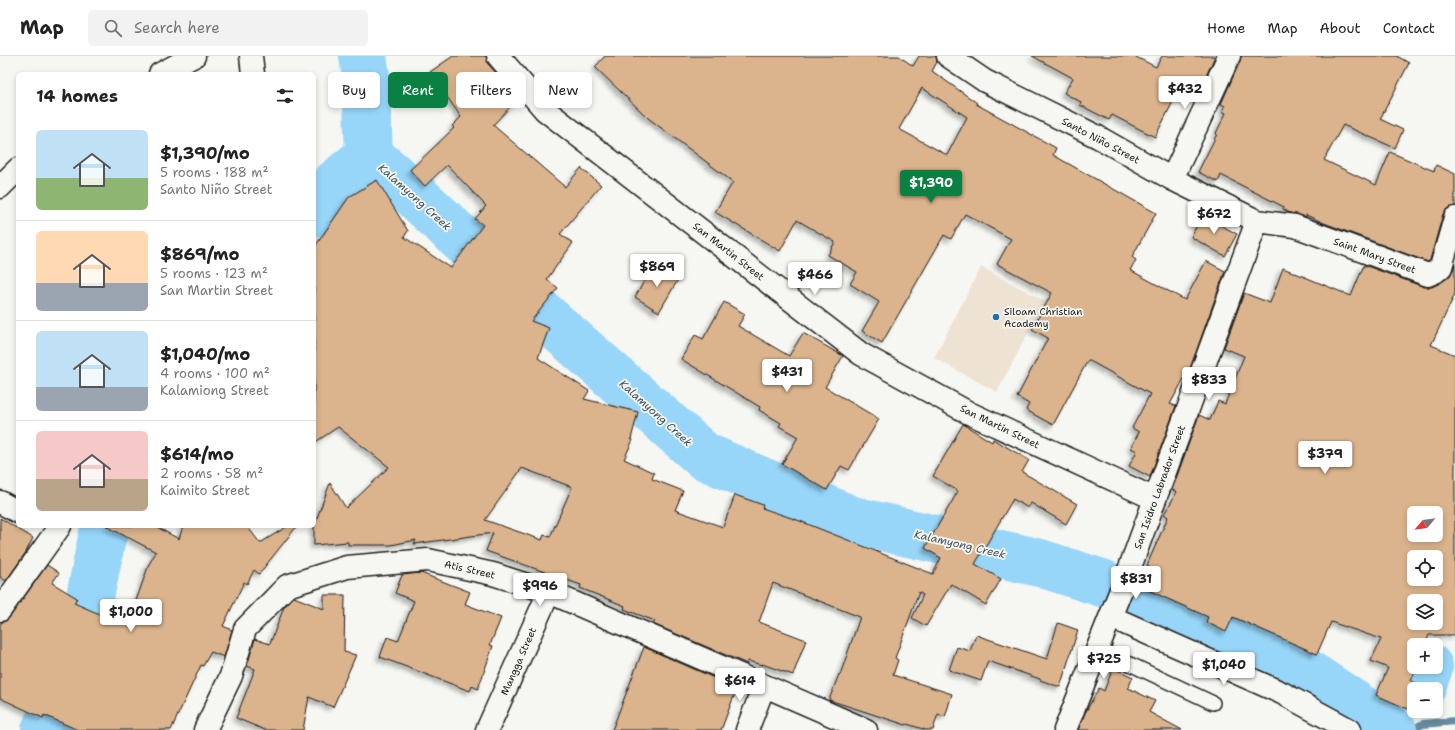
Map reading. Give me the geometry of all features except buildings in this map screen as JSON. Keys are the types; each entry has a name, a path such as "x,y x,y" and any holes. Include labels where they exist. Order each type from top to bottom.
{"street":[{"path":"164,72 194,56"},
{"path":"251,56 253,72"},
{"name":"San Martin Street","path":"498,56 545,110 861,354 969,413 1155,499"},
{"name":"Santo Niño Street","path":"948,56 985,81 1098,137 1172,179 1257,220"},
{"path":"1172,179 1229,56"},
{"path":"0,187 16,171"},
{"name":"Saint Mary Street","path":"1257,220 1295,226 1428,275 1441,267 1455,218"},
{"name":"San Isidro Labrador Street","path":"1065,730 1111,617 1257,220"},
{"path":"0,502 16,511"},
{"path":"0,610 52,528"},
{"name":"Atis Street","path":"205,730 231,676 245,629 287,586 347,567 428,560 493,574 549,592 866,730"},
{"name":"Mangga Street","path":"487,730 549,592"},
{"path":"1111,617 1282,693 1350,730"},
{"path":"747,730 764,686"}],"lane":[{"path":"1098,649 1213,703"}],"shaded area":[{"name":"Siloam Christian Academy","path":"981,267 1045,301 997,392 934,358"}],"waterway":[{"name":"Kalamyong Creek","path":"363,56 366,77 369,156 404,185 534,307 704,456 852,520 1040,563 1105,584"},
{"path":"316,210 336,183 369,156"},
{"path":"45,730 57,703 59,672 67,651 88,607 103,533 106,528"},
{"name":"Kalamyong Creek","path":"1144,600 1304,671 1393,730"},
{"path":"1424,682 1426,674"},
{"path":"1411,730 1423,724 1455,721"}],"place":[{"name":"Siloam Christian Academy","path":"996,317"}]}
